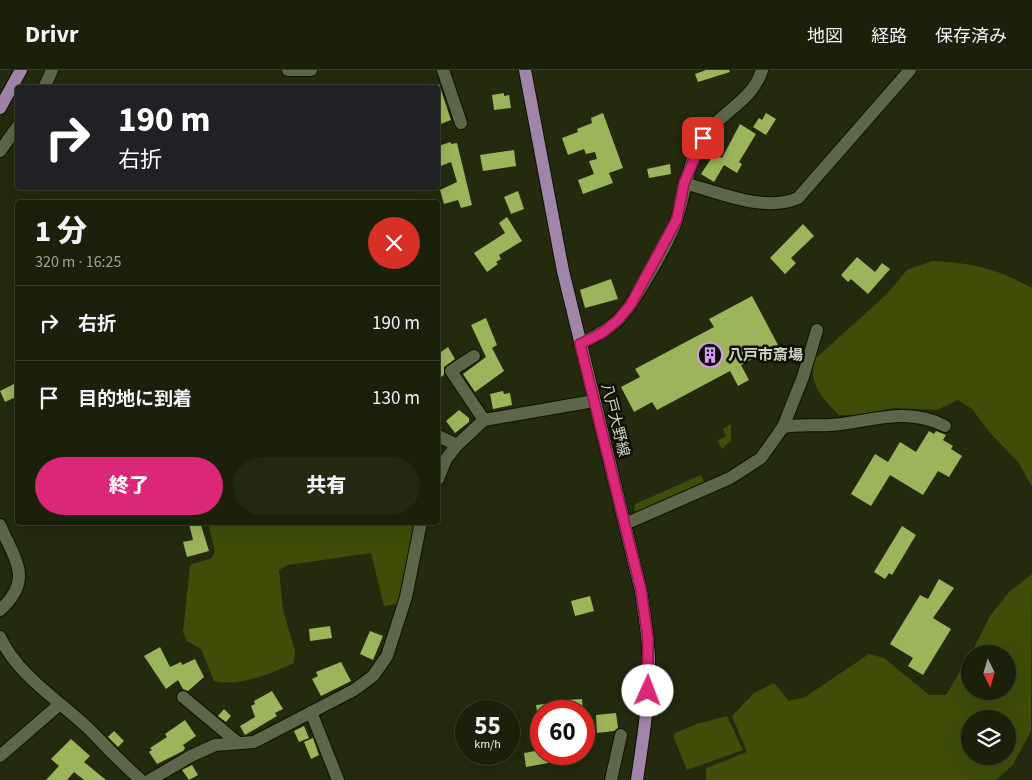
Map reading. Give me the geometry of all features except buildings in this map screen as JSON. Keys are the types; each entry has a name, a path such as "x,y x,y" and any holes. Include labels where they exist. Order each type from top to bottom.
{"main road":[{"path":"0,108 21,70"},
{"name":"八戸大野線","path":"525,70 550,204 580,344 641,590 648,639 650,674 646,725 637,780"}],"street":[{"path":"45,85 52,70"},
{"path":"288,70 311,70"},
{"path":"444,70 461,123"},
{"path":"580,344 602,333 618,320 631,304 677,219 684,183 703,138 751,90 762,70"},
{"path":"684,183 765,203 791,202 798,198 910,70"},
{"path":"0,151 15,130"},
{"path":"624,524 730,478 761,458 783,427 803,378 817,330"},
{"path":"474,356 451,371 484,420"},
{"path":"440,474 446,459 457,444 484,420 594,401"},
{"path":"783,427 851,422 908,415 931,419 945,426"},
{"path":"440,437 457,444"},
{"path":"0,525 19,568 20,582 12,599 0,610"},
{"path":"150,780 191,756 216,745 254,742 354,690 373,676 386,656 406,597 420,525"},
{"path":"0,637 23,670 88,728 122,764 141,780"},
{"path":"183,697 237,742"},
{"path":"0,756 60,704"},
{"path":"311,712 338,780"},
{"path":"611,780 621,735"}],"green space":[{"path":"932,261 959,263 984,268 1032,288 1032,487 1019,463 991,434 972,409 958,400 937,410 893,408 861,415 839,415 817,389 813,374 816,358 887,294 907,270"},
{"path":"731,424 731,441 722,449 717,441 726,436 723,429"},
{"path":"701,475 704,482 638,511 634,510 635,504"},
{"path":"208,525 415,525 397,604 384,606 371,553 288,565 279,570 283,610 295,651 294,663 245,681 214,681 201,649 187,641 183,632 190,565 212,558 215,551"},
{"path":"1032,574 1031,731 1016,759 1016,710 961,710 961,765 1013,765 996,780 706,780 706,768 747,752 732,716 754,693 774,683 789,701 805,697 869,654 884,658 929,695 946,695 961,670 961,700 1016,700 1016,645 976,645 990,616 1009,592"},
{"path":"727,716 743,750 687,770 674,738 675,733 697,724"}],"place":[{"name":"八戸市斎場","path":"710,355"}],"route":[{"path":"648,691 650,674 648,639 641,590 580,344 602,333 618,320 631,304 677,219 684,183 703,138"}]}
